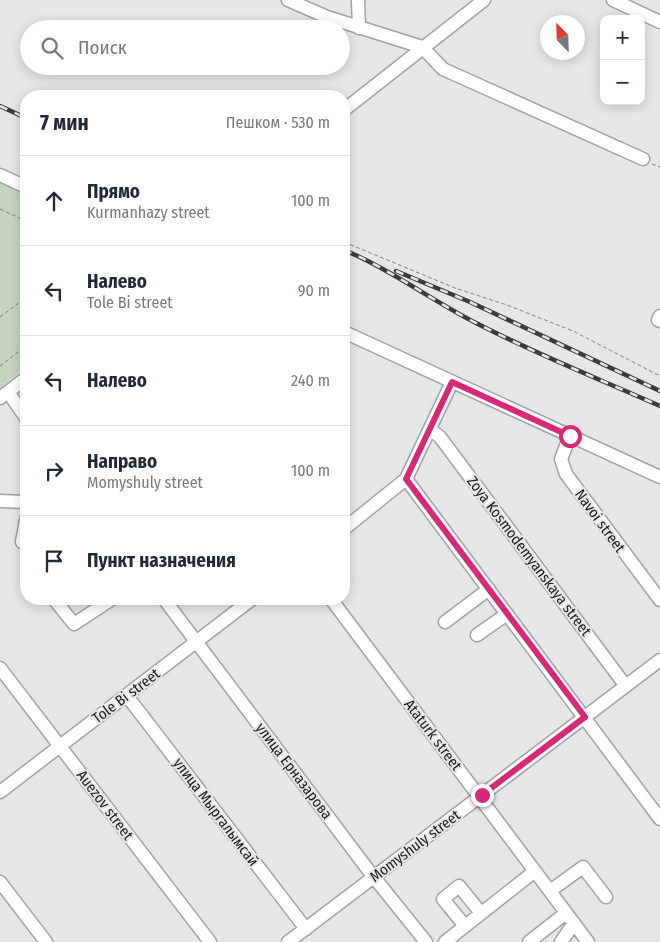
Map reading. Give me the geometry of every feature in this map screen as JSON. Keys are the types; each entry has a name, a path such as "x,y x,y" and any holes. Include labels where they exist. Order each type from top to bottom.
{"street":[{"path":"288,0 338,20"},
{"path":"358,0 358,28"},
{"path":"350,105 484,0"},
{"path":"613,0 660,22"},
{"path":"350,25 422,47 443,69 643,159"},
{"path":"0,175 20,184"},
{"path":"660,316 658,320 660,321"},
{"path":"350,335 660,477"},
{"path":"350,524 406,479 452,382"},
{"path":"20,383 4,395 20,412"},
{"name":"Zoya Kosmodemyanskaya street","path":"430,428 440,437 625,685"},
{"name":"Navoi street","path":"570,436 561,459 566,474 660,600"},
{"path":"406,479 660,819"},
{"path":"0,500 20,502"},
{"path":"445,622 489,589"},
{"path":"59,605 74,624 103,605"},
{"name":"улица Ерназарова","path":"168,605 374,877 426,942"},
{"name":"Tole Bi street","path":"0,792 244,605"},
{"name":"Ataturk street","path":"335,605 588,942"},
{"path":"477,635 507,614"},
{"name":"Momyshuly street","path":"288,942 660,660"},
{"name":"Auezov street","path":"0,668 210,942"},
{"name":"улица Мыргалымсай","path":"127,696 306,929"},
{"path":"550,891 583,867 606,897"},
{"path":"445,942 535,871"},
{"path":"0,882 46,942"},
{"path":"465,926 443,899 454,890 459,886 481,913"},
{"path":"529,942 570,918"},
{"path":"561,942 570,918"}],"path":[{"path":"0,209 20,217"},
{"path":"350,244 455,288 507,304 573,331 660,376"},
{"path":"0,317 20,302"},
{"path":"0,366 20,351"}],"green space":[{"path":"0,177 20,187 20,372 0,388"}],"railway":[{"path":"0,106 20,115"},
{"path":"350,253 378,266 459,314 499,334 660,406"},
{"path":"396,271 470,302 660,391"}],"route":[{"path":"482,795 585,717 406,479 452,382 570,436"}]}
